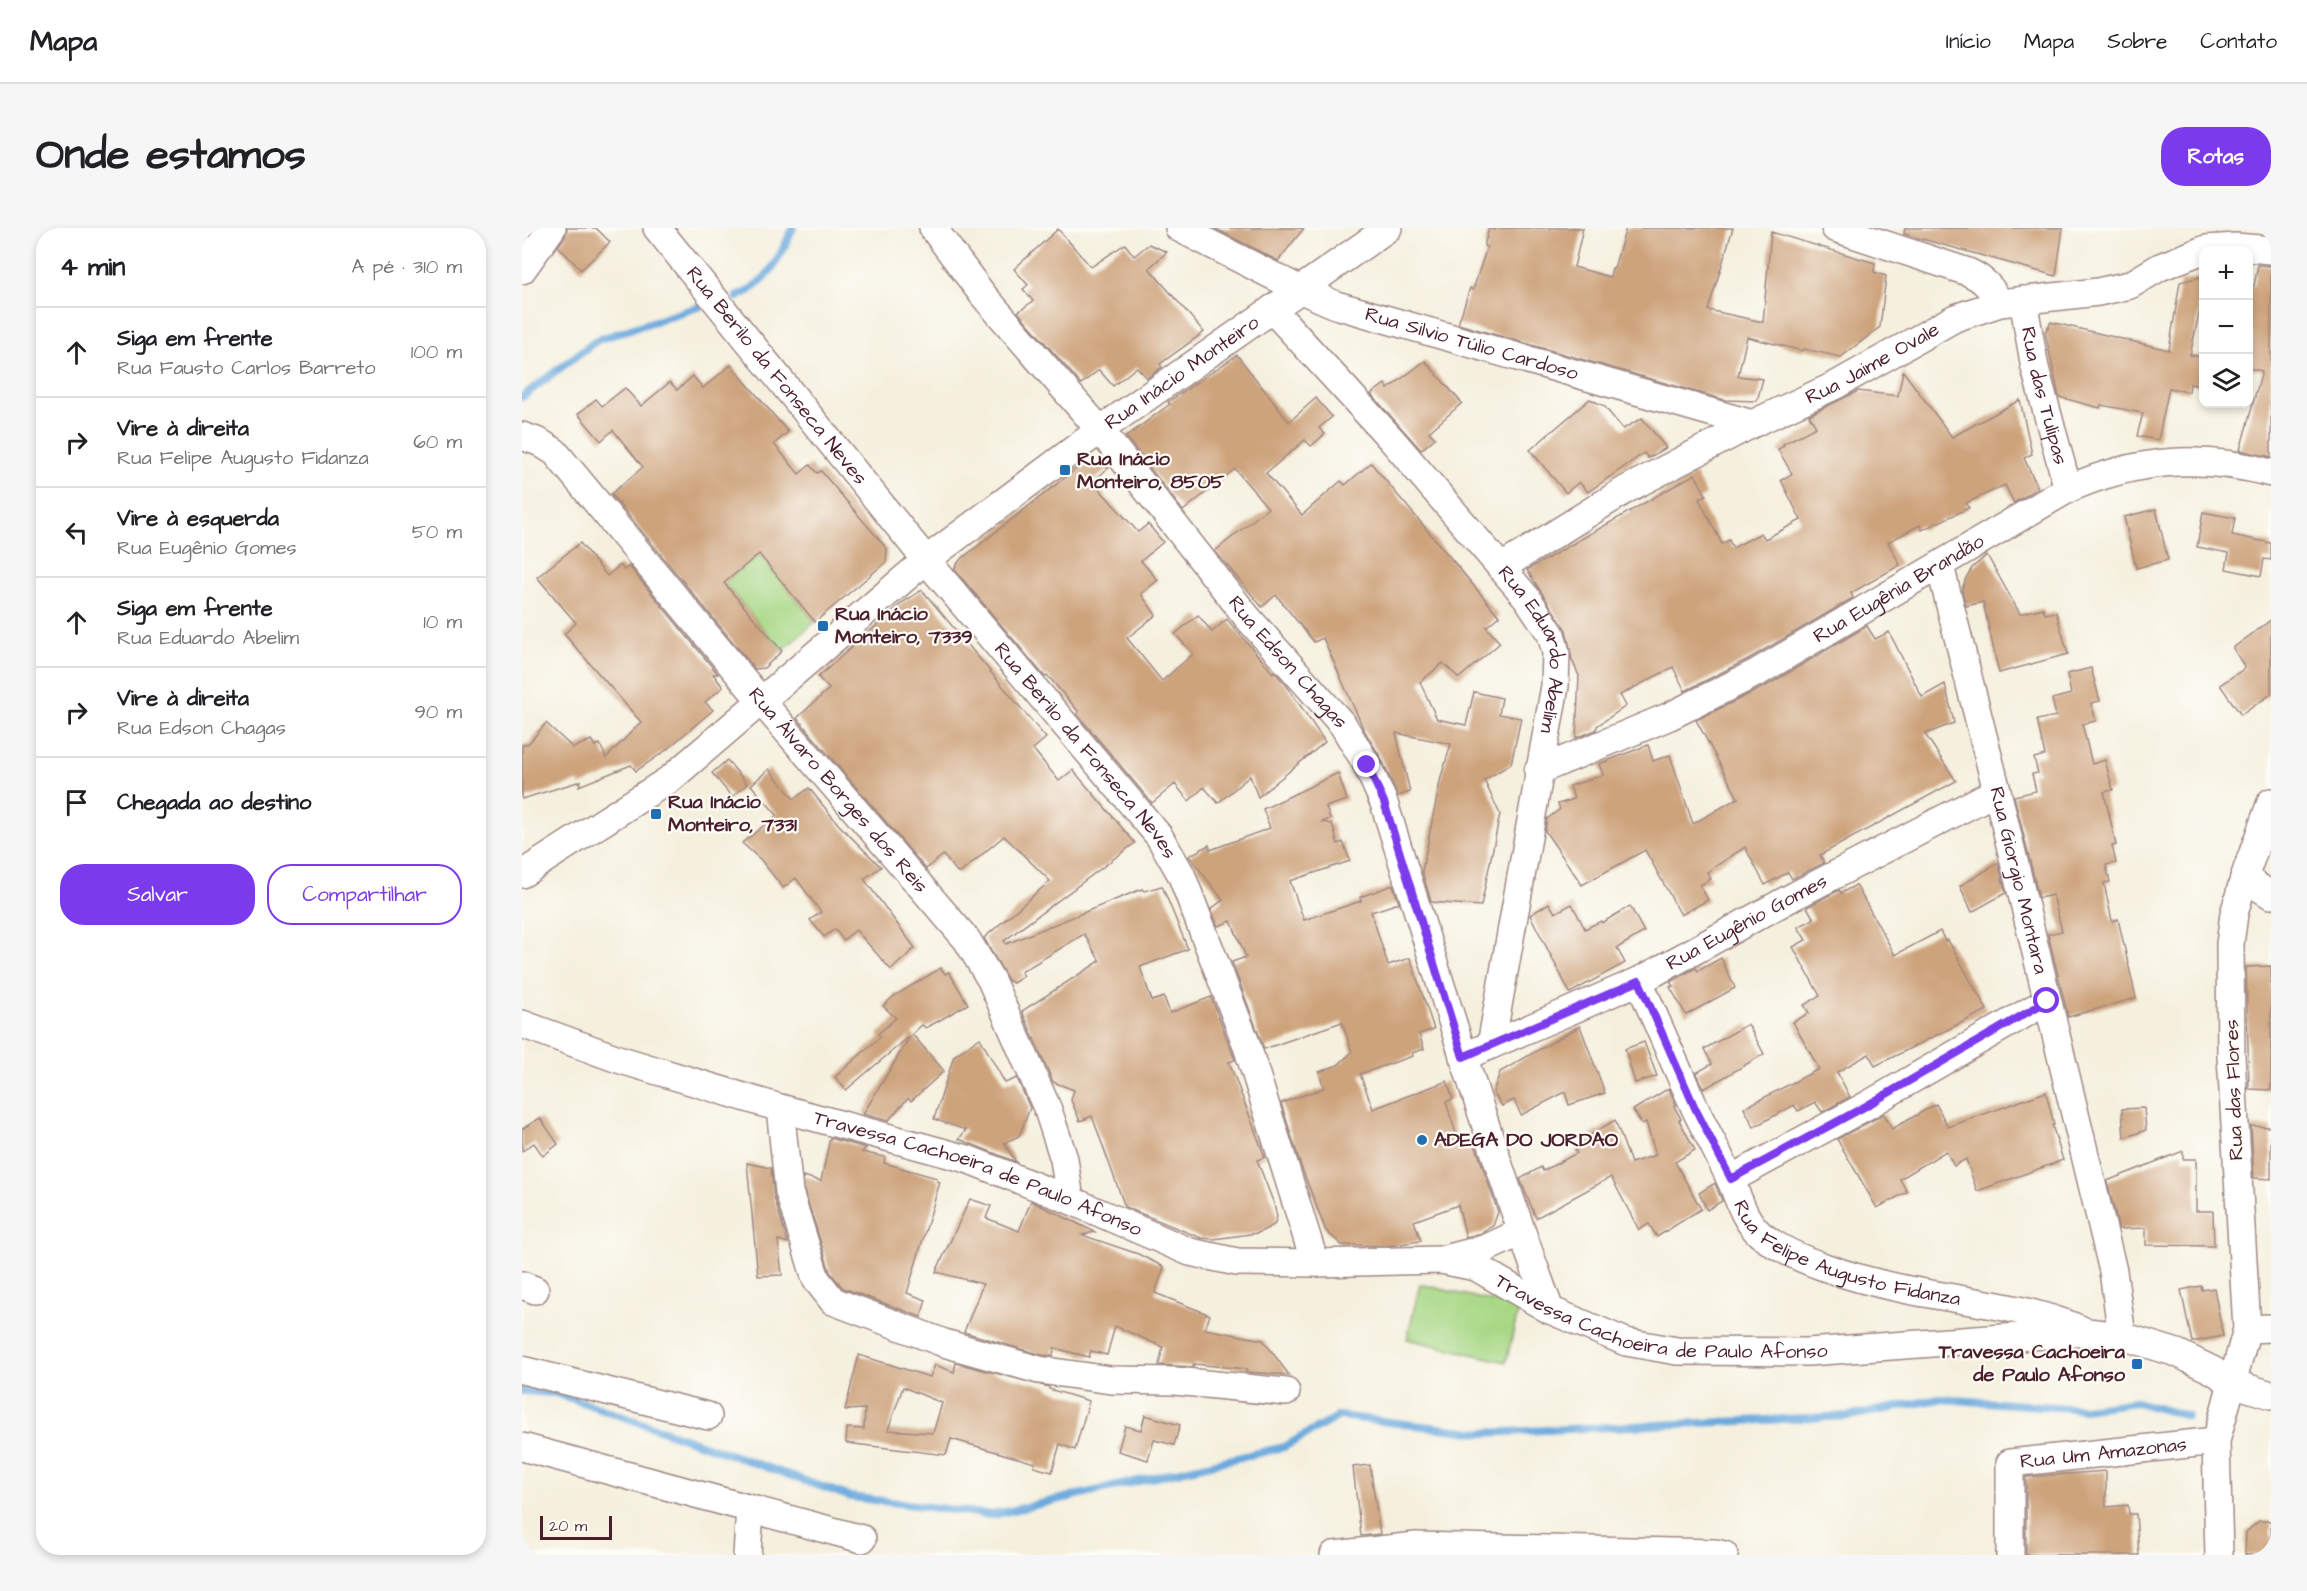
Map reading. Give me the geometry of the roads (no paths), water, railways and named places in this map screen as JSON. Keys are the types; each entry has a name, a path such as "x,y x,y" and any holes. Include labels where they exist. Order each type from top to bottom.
{"street":[{"path":"522,270 552,228"},
{"name":"Rua Berilo da Fonseca Neves","path":"657,228 926,560 1160,836 1181,874 1246,1043 1315,1263"},
{"name":"Rua Edson Chagas","path":"933,228 983,295 1100,430 1247,617 1343,724 1367,765 1384,802 1463,1057 1521,1232 1550,1310"},
{"name":"Rua Inácio Monteiro","path":"522,874 670,778 926,560 1100,430 1388,228"},
{"path":"1835,228 1981,277 2011,301"},
{"name":"Rua Silvio Túlio Cardoso","path":"1190,234 1299,289 1364,314 1752,424"},
{"name":"Rua Jaime Ovale","path":"1502,567 1627,489 1752,424 1836,385 1955,318 2011,301 2098,292 2130,285 2182,257 2210,238 2236,247 2271,250"},
{"name":"Rua das Tulipas","path":"2011,301 2035,368 2068,489"},
{"name":"Rua Eduardo Abelim","path":"1272,309 1392,440 1502,567 1527,598 1551,634 1556,653 1555,686 1538,771 1491,1045"},
{"name":"Rua Álvaro Borges dos Reis","path":"522,436 539,442 555,452 762,702 967,940 992,980 1048,1110 1064,1159 1070,1200"},
{"name":"Rua Eugênia Brandão","path":"1538,771 1670,716 1758,672 2068,489 2100,475 2161,462 2206,461 2239,465 2271,474"},
{"name":"Rua Giorgio Montara","path":"1940,566 2113,1271 2122,1336"},
{"name":"Rua Eugênio Gomes","path":"1491,1045 1639,981 1796,895 1997,791"},
{"name":"Rua das Flores","path":"2219,1555 2216,1441 2232,1383 2259,1328 2231,1056 2230,944 2234,914 2244,878 2271,802"},
{"path":"2244,878 2271,895"},
{"name":"Rua Felipe Augusto Fidanza","path":"1639,981 1695,1108 1731,1179 1744,1213 1760,1234 1797,1255 1827,1268 1897,1288 2013,1308 2055,1319 2087,1332"},
{"path":"1731,1179 1866,1106 2047,1001"},
{"name":"Travessa Cachoeira de Paulo Afonso","path":"522,1024 618,1059 780,1108 904,1140 967,1160 1070,1200 1190,1252 1237,1262 1440,1260 1476,1267 1550,1310 1626,1342 1677,1351 1808,1352 2087,1332 2122,1336 2177,1353 2214,1371 2232,1383 2271,1395"},
{"path":"1463,1057 1491,1045"},
{"path":"780,1108 789,1191 816,1279 833,1301 944,1343 1039,1370 1111,1380 1175,1381 1286,1392"},
{"name":"Travessa Cachoeira de Paulo Afonso","path":"1440,1260 1487,1248 1521,1232"},
{"path":"522,1370 708,1416"},
{"name":"Rua Um Amazonas","path":"2010,1555 2010,1463 2216,1441"},
{"path":"522,1447 862,1539"},
{"path":"747,1555 750,1509"},
{"path":"1334,1555 1416,1546 1724,1555"}],"waterway":[{"path":"737,297 766,276 778,259 793,228"},
{"path":"522,397 597,340 701,306"},
{"path":"522,1391 556,1393 851,1497 992,1515 1284,1447 1339,1416 1481,1433 1849,1416 1940,1399 2084,1409 2136,1402 2187,1416"}],"place":[{"name":"Rua Inácio Monteiro, 8505","path":"1065,470"},
{"name":"Rua Inácio Monteiro, 7339","path":"823,626"},
{"name":"Rua Inácio Monteiro, 7331","path":"656,814"},
{"name":"ADEGA DO JORDAO","path":"1422,1140"},
{"name":"Travessa Cachoeira de Paulo Afonso","path":"2137,1364"}]}
